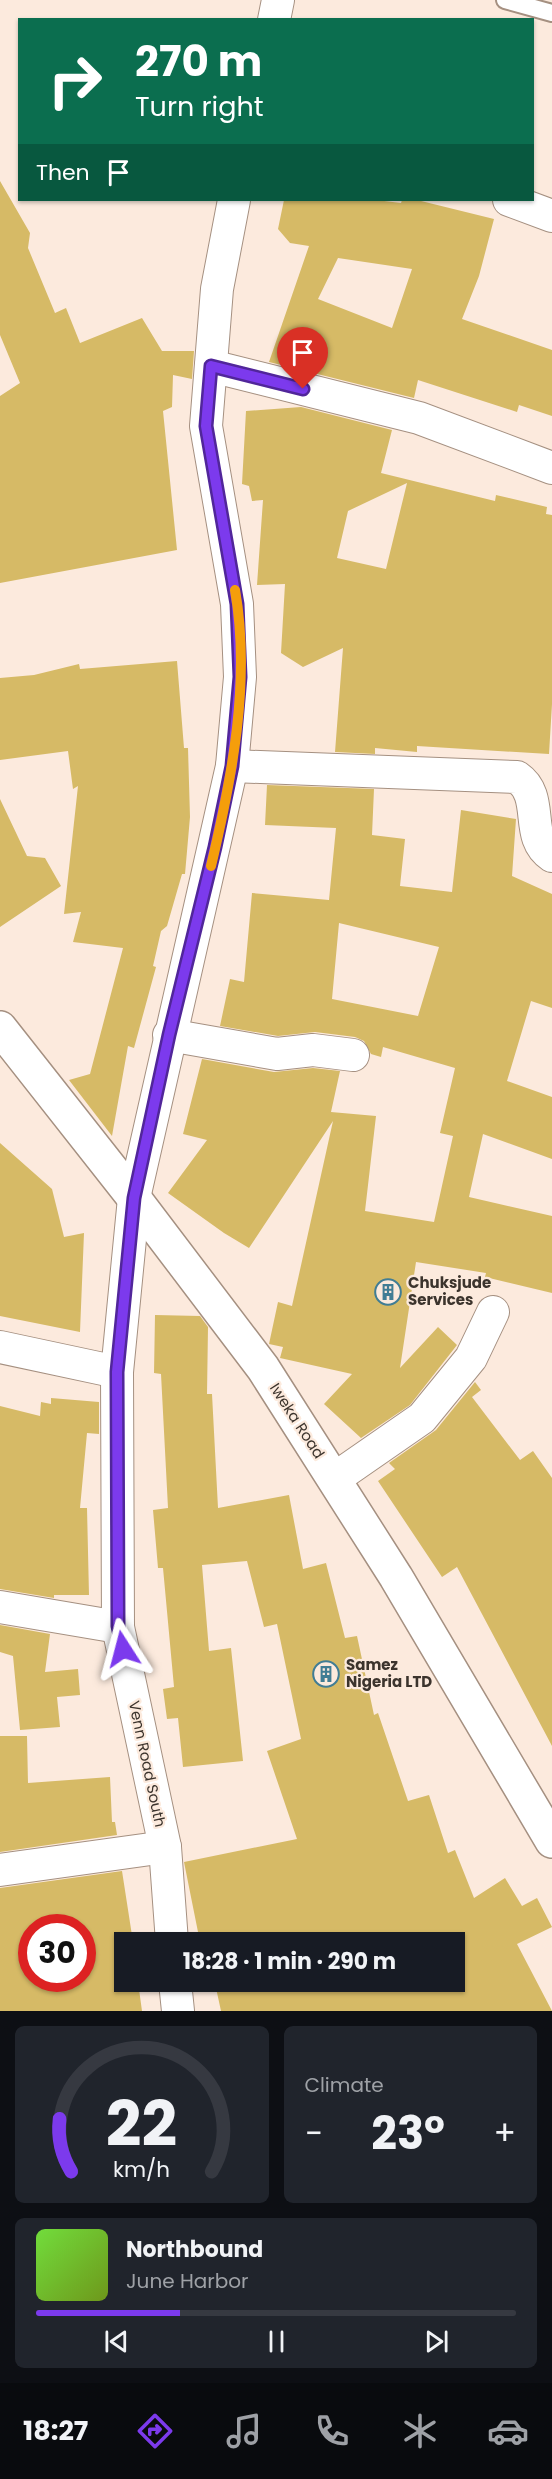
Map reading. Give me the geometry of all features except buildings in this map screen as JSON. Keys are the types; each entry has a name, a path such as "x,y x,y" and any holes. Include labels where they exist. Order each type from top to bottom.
{"main road":[{"name":"Iweka Road","path":"0,1028 134,1198 263,1368 396,1577 552,1841"}],"street":[{"path":"274,18 278,0"},
{"name":"Venn Road South","path":"171,1932 165,1847 118,1626 117,1372 134,1198 169,1035 215,847 232,766 240,677 237,604 206,426 217,289 234,201"},
{"path":"512,201 552,216"},
{"path":"211,366 419,418 552,468"},
{"path":"232,766 517,777 530,789 538,841 544,851 552,856"},
{"path":"169,1035 277,1054 313,1050 353,1055"},
{"path":"334,1479 422,1418 471,1358 493,1312"},
{"path":"0,1347 117,1372"},
{"path":"0,1607 118,1626"},
{"path":"0,1870 165,1847"},
{"path":"176,1992 178,2011"}],"lane":[{"path":"505,0 552,13"}],"slow traffic":[{"path":"211,866 232,766 240,677 235,590"}],"place":[{"name":"Chuksjude Services","path":"388,1292"},
{"name":"Samez Nigeria LTD","path":"326,1674"}],"route":[{"path":"123,1649 118,1626 117,1372 134,1198 169,1035 215,847 232,766 240,677 237,604 206,426 211,366 303,389"}]}
